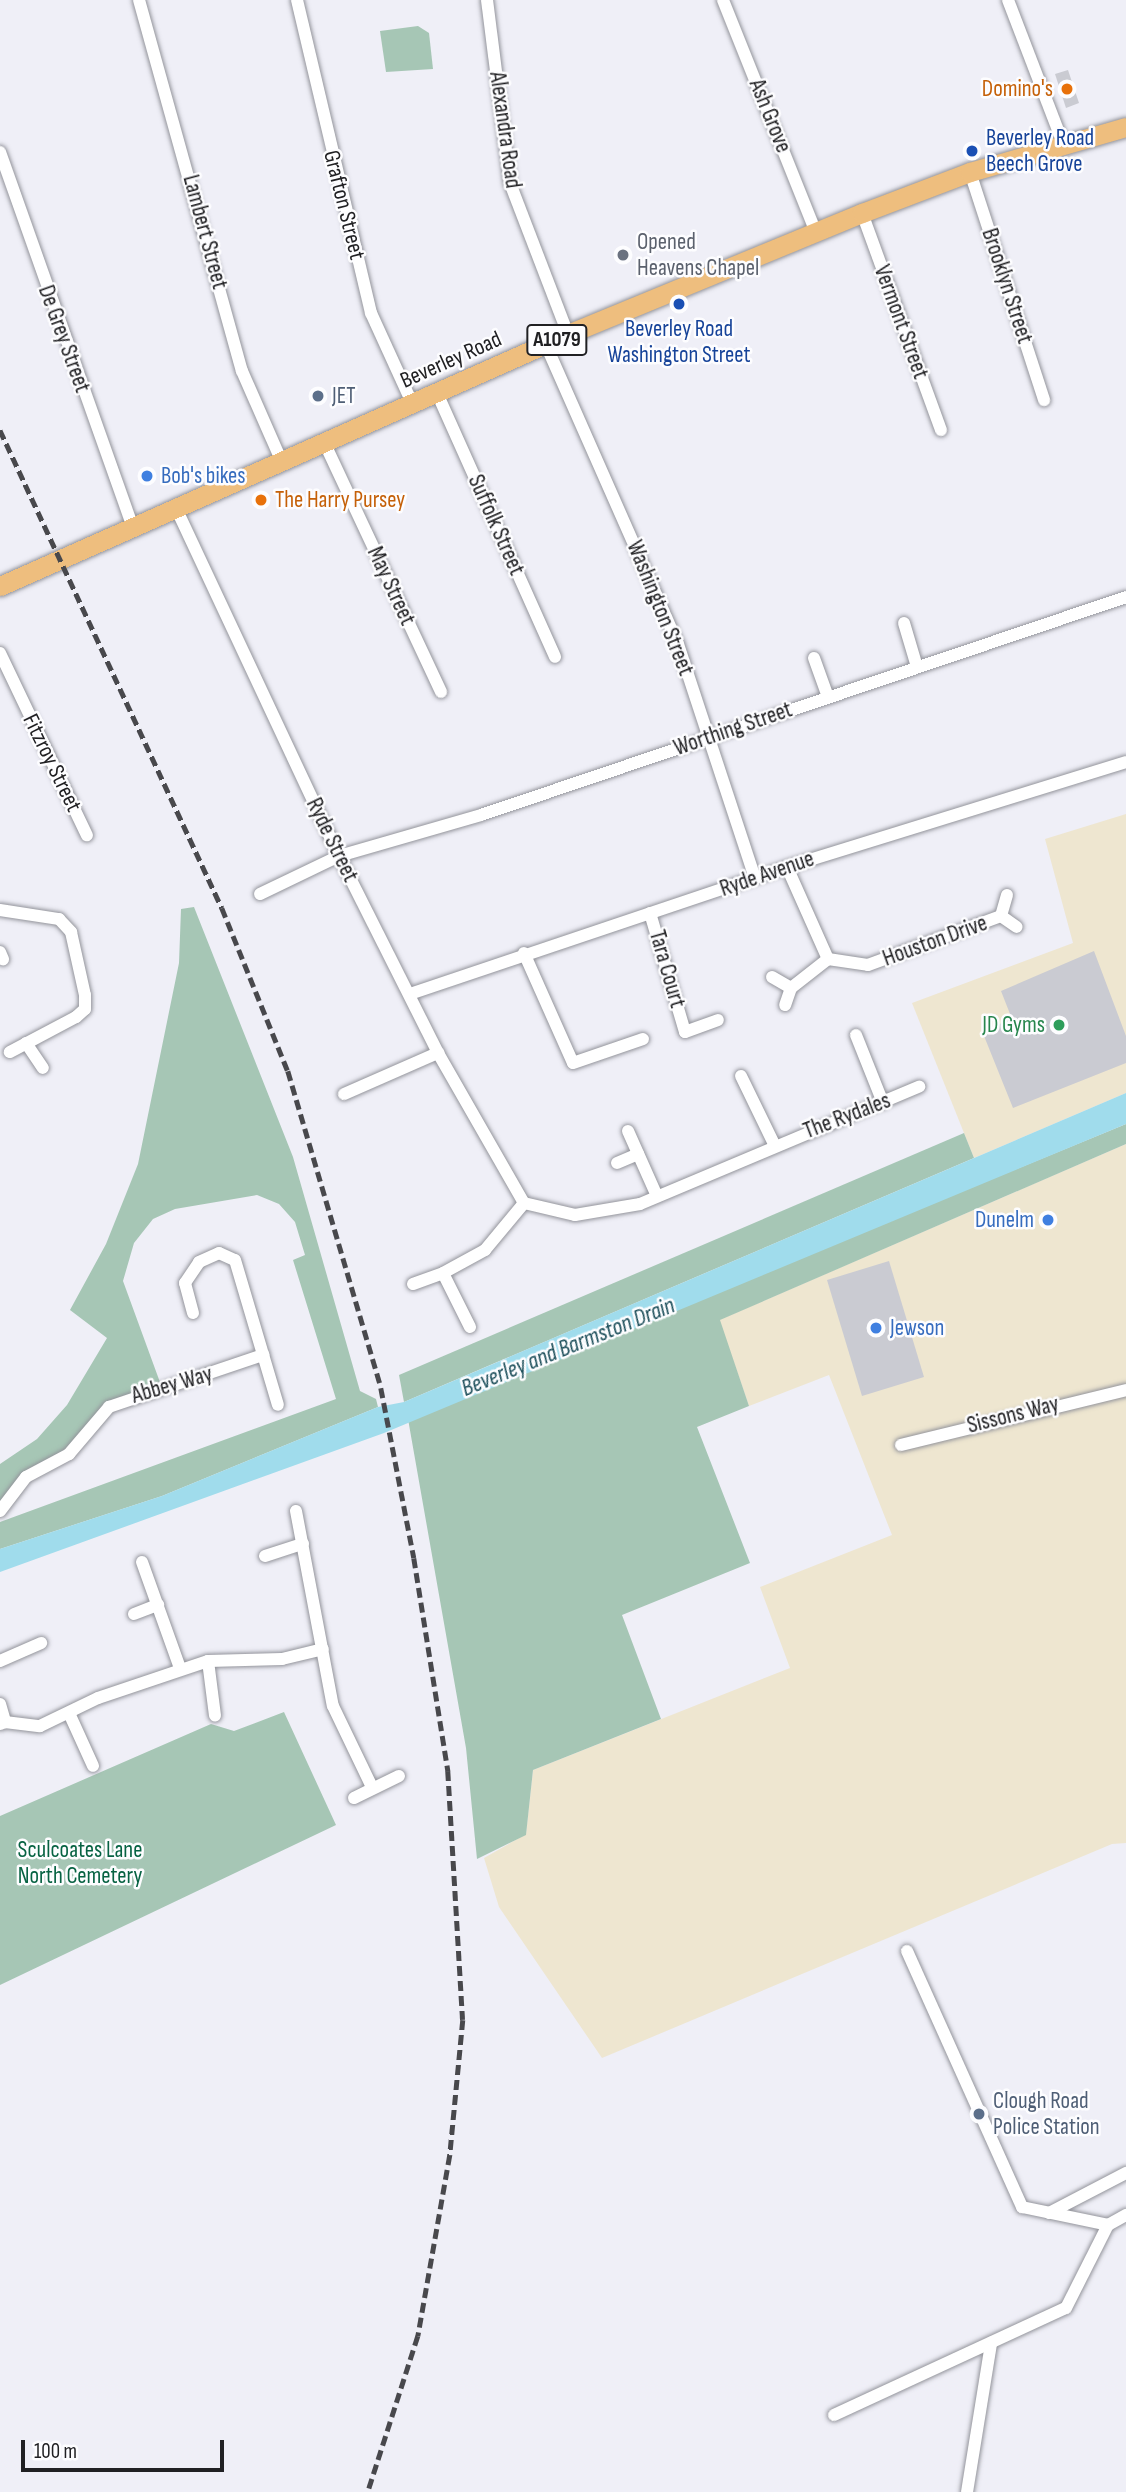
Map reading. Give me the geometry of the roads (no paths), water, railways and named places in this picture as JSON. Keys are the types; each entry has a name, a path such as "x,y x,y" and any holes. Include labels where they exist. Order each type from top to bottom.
{"main road":[{"name":"Beverley Road","path":"0,586 132,524 568,334 862,213 970,172 1126,127"}],"street":[{"name":"Lambert Street","path":"139,0 242,371 281,460"},
{"name":"Grafton Street","path":"297,0 371,313 412,403"},
{"name":"Alexandra Road","path":"487,0 510,183 568,334"},
{"name":"Ash Grove","path":"723,0 816,232"},
{"path":"1008,0 1063,143"},
{"name":"De Grey Street","path":"0,152 132,524"},
{"name":"Brooklyn Street","path":"970,172 1044,400"},
{"name":"Vermont Street","path":"862,213 941,430"},
{"name":"Washington Street","path":"546,345 678,644 755,878"},
{"name":"Suffolk Street","path":"437,393 555,657"},
{"name":"May Street","path":"324,442 441,692"},
{"name":"Ryde Street","path":"174,506 339,856 438,1053 524,1203"},
{"name":"Worthing Street","path":"260,894 339,856 708,738 1126,597"},
{"path":"904,624 917,667"},
{"name":"Fitzroy Street","path":"0,653 87,835"},
{"path":"814,658 828,697"},
{"name":"Ryde Avenue","path":"410,994 524,953 817,857 1126,762"},
{"path":"785,1005 791,988 828,960 787,867"},
{"name":"Houston Drive","path":"1001,916 1007,895"},
{"path":"0,910 59,919 71,932 85,1009 10,1052"},
{"name":"Tara Court","path":"650,913 685,1032 718,1020"},
{"name":"Houston Drive","path":"828,960 868,965 1001,916"},
{"name":"Houston Drive","path":"1001,916 1017,927"},
{"path":"524,953 573,1063 643,1039"},
{"path":"772,977 791,988"},
{"path":"856,1035 883,1103"},
{"path":"26,1043 43,1068"},
{"path":"344,1094 438,1053"},
{"name":"The Rydales","path":"741,1076 774,1144"},
{"name":"The Rydales","path":"524,1203 575,1214 616,1211 657,1196 774,1144 919,1087"},
{"path":"628,1131 657,1196"},
{"path":"617,1163 638,1154"},
{"path":"413,1284 443,1273 485,1250 524,1203"},
{"path":"193,1314 185,1283 199,1262 219,1253 235,1260 278,1405"},
{"path":"443,1273 470,1327"},
{"name":"Abbey Way","path":"0,1511 26,1477 69,1454 109,1407 263,1355"},
{"name":"Sissons Way","path":"901,1445 1126,1390"},
{"path":"296,1511 333,1706 371,1785"},
{"path":"265,1556 303,1544"},
{"path":"142,1562 180,1668"},
{"path":"134,1614 158,1605"},
{"path":"0,1661 41,1643"},
{"path":"0,1704 2,1723 40,1726 180,1668 208,1661 282,1659 323,1649"},
{"path":"208,1661 215,1716"},
{"path":"69,1713 93,1766"},
{"path":"354,1798 371,1785 399,1776"},
{"path":"907,1951 1022,2207 1108,2225"},
{"path":"1049,2213 1126,2173"},
{"path":"834,2415 1066,2308 1108,2225 1126,2215"},
{"path":"967,2492 991,2343"}],"water":[{"name":"Beverley and Barmston Drain","path":"1126,1093 1126,1124 384,1433 0,1572 0,1549 162,1496 378,1407 404,1402"}],"railway":[{"path":"0,430 222,908 288,1071 381,1388 414,1558 448,1771 463,2020 450,2155 418,2336 368,2492"}],"place":[{"name":"Domino's","path":"1067,89"},
{"name":"Beverley Road Beech Grove","path":"972,151"},
{"name":"Opened Heavens Chapel","path":"623,255"},
{"name":"Beverley Road Washington Street","path":"679,304"},
{"name":"JET","path":"318,396"},
{"name":"Bob's bikes","path":"147,476"},
{"name":"The Harry Pursey","path":"261,500"},
{"name":"JD Gyms","path":"1059,1025"},
{"name":"Dunelm","path":"1048,1220"},
{"name":"Jewson","path":"876,1328"},
{"name":"Clough Road Police Station","path":"979,2114"}],"park label":[{"name":"Sculcoates Lane North Cemetery","path":"80,1863"}]}
